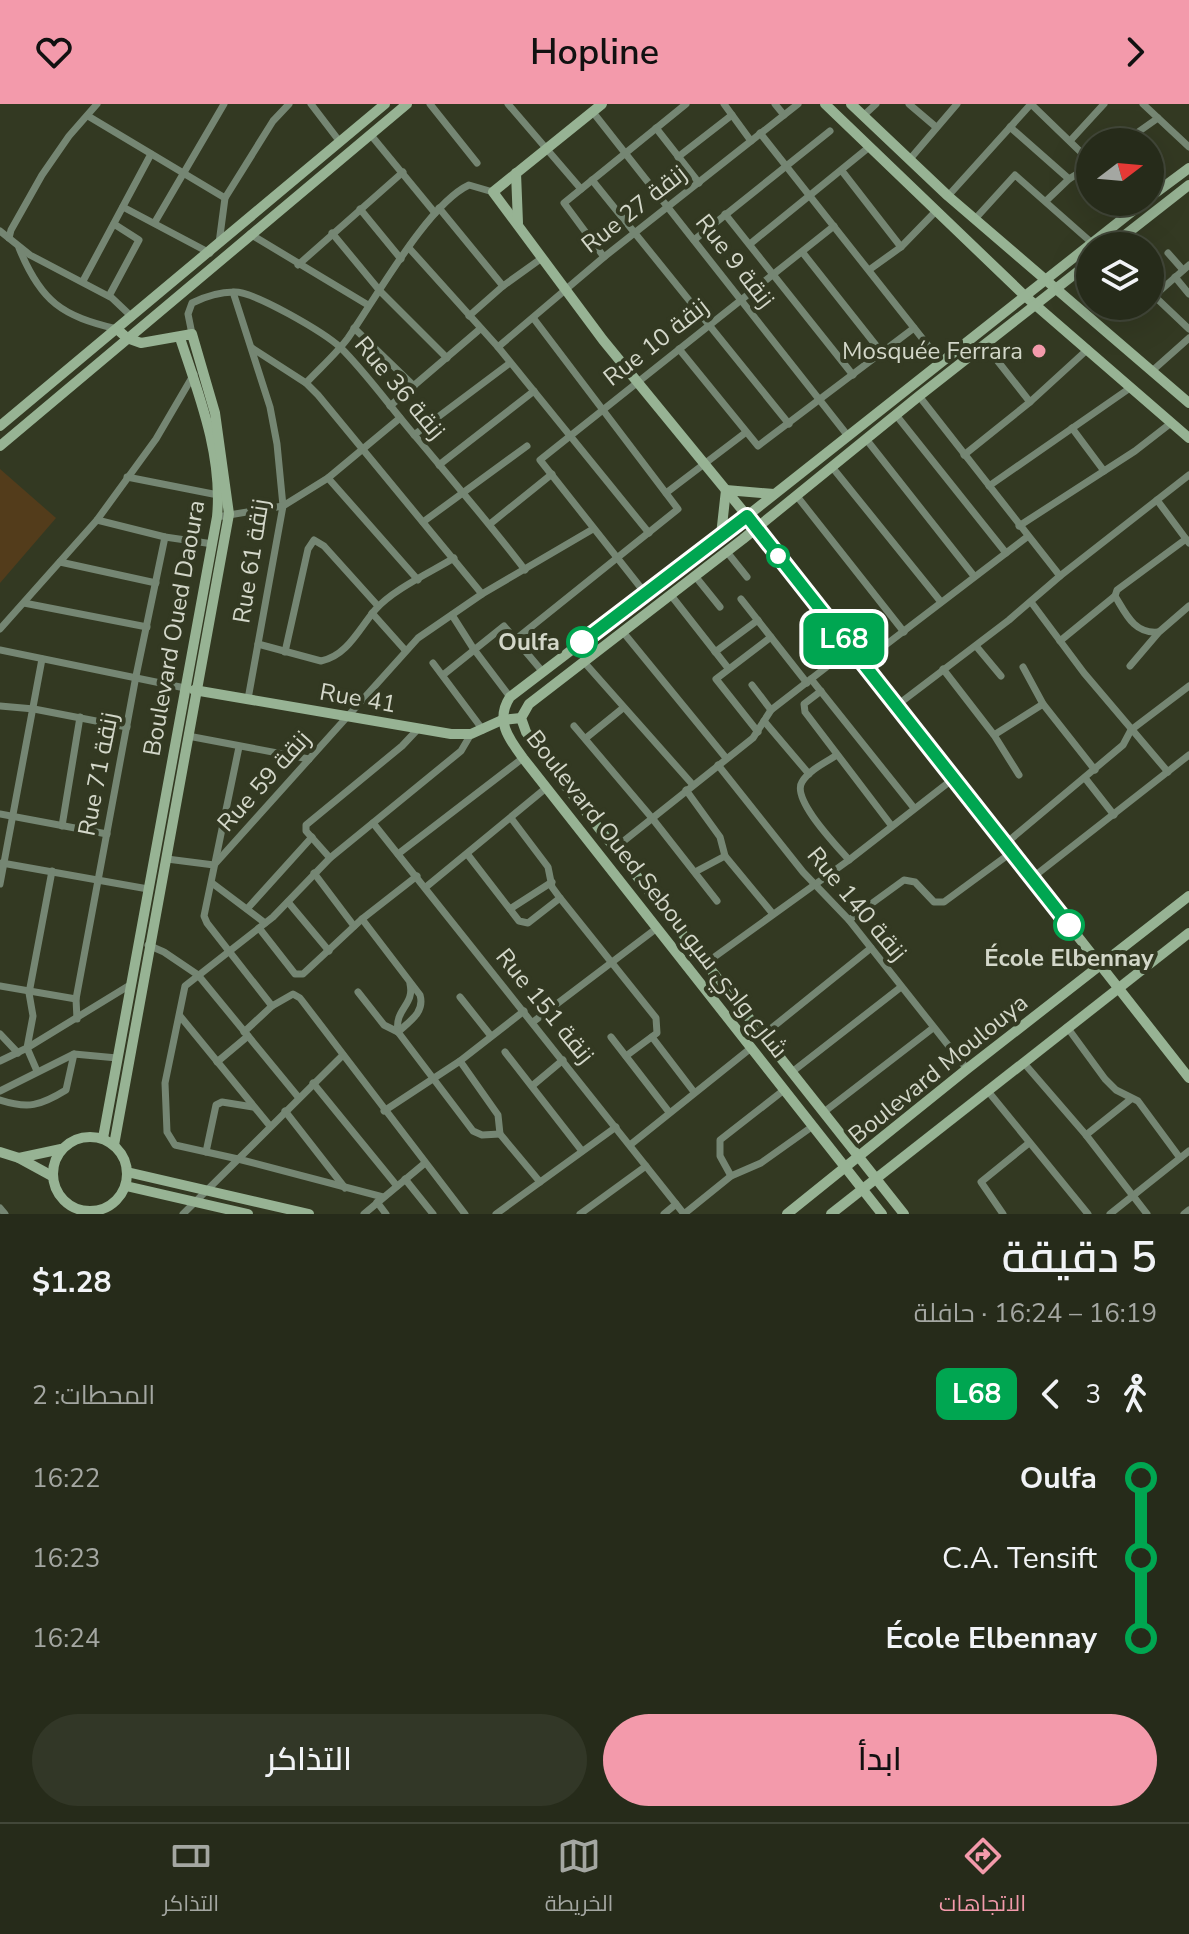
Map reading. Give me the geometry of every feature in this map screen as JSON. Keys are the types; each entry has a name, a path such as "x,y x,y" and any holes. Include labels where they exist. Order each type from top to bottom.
{"street":[{"path":"9,238 42,175 69,136 97,104"},
{"path":"155,222 224,104"},
{"path":"219,245 225,198 273,121 289,104"},
{"path":"311,104 340,142"},
{"path":"0,426 385,104"},
{"path":"0,446 407,104"},
{"path":"430,104 477,163"},
{"path":"604,257 564,203 686,104"},
{"path":"724,104 751,141"},
{"path":"775,104 784,115"},
{"name":"Rue 27 زنقة","path":"498,347 604,257 798,104"},
{"path":"825,104 1025,296 1189,438"},
{"path":"851,104 948,196 1189,403"},
{"path":"863,116 876,104"},
{"path":"909,104 936,127"},
{"path":"910,159 957,104"},
{"path":"948,196 1031,104 1076,148"},
{"path":"1088,104 1096,112"},
{"path":"1070,141 1104,104"},
{"path":"1143,104 1189,147"},
{"path":"513,106 545,149 581,189"},
{"path":"493,192 598,106"},
{"name":"Rue 9 زنقة","path":"598,106 625,154 848,436"},
{"path":"678,157 732,115"},
{"path":"88,116 225,198"},
{"path":"1144,128 1158,118"},
{"path":"1010,127 1069,179"},
{"path":"656,128 699,183"},
{"path":"694,240 830,131"},
{"path":"760,133 941,362"},
{"path":"370,134 503,286"},
{"path":"750,244 868,148"},
{"path":"83,281 151,154"},
{"path":"1164,187 1189,168"},
{"path":"842,171 901,247"},
{"path":"298,265 403,172"},
{"path":"516,173 518,225"},
{"path":"1046,201 1076,174"},
{"path":"975,219 1015,175 1080,232"},
{"path":"592,180 789,424"},
{"path":"306,383 340,347 437,210 469,185 493,192 637,382 757,528 1189,1078"},
{"path":"1129,232 1189,185"},
{"path":"123,207 210,253"},
{"path":"360,209 401,259"},
{"path":"869,270 901,247 935,212"},
{"path":"725,214 853,375"},
{"path":"1106,232 1126,216"},
{"path":"109,296 139,240 114,224"},
{"name":"Rue 10 زنقة","path":"552,474 540,460 834,226"},
{"path":"0,231 53,268 109,296 132,317"},
{"path":"250,233 368,305"},
{"path":"332,233 380,291 447,358"},
{"path":"18,246 36,283 63,310 76,318 117,329 127,338 141,343 192,334 188,314 192,303 201,298 233,292"},
{"path":"409,248 498,347 649,533"},
{"path":"803,253 882,353"},
{"path":"1164,285 1186,267 1168,253"},
{"path":"452,615 510,697 747,516 1076,256"},
{"path":"469,316 542,258"},
{"name":"Boulevard Oued Sebou شارع وادي سبو","path":"904,1214 615,848 526,732 521,718 529,704 727,552 1076,273"},
{"path":"1175,277 1189,294"},
{"name":"Rue 36 زنقة","path":"233,292 251,295 340,347 490,524 525,570"},
{"name":"Rue 61 زنقة","path":"233,292 270,407 283,506 248,699"},
{"path":"1164,305 1189,329"},
{"path":"516,639 678,509 534,319"},
{"path":"354,328 414,386"},
{"path":"679,349 758,446 914,328"},
{"path":"390,406 480,329"},
{"name":"Boulevard Oued Daoura","path":"103,1138 130,985 167,859 229,514 222,446 192,334"},
{"name":"Boulevard Oued Daoura","path":"114,1145 144,943 148,889 217,517 218,495 209,431 180,338"},
{"path":"1152,371 1189,338"},
{"path":"985,345 1030,402"},
{"path":"252,348 306,383 482,594"},
{"path":"964,455 1030,402 1088,349"},
{"path":"414,435 510,363"},
{"path":"0,629 97,520 156,439 192,375 203,367"},
{"path":"989,486 1130,388"},
{"path":"439,465 534,391"},
{"path":"919,396 1060,576"},
{"path":"896,415 1006,553"},
{"path":"217,517 283,506 328,478 400,418"},
{"path":"1019,526 1171,423"},
{"path":"1072,428 1104,471"},
{"path":"666,493 745,433"},
{"path":"866,439 974,576"},
{"path":"423,522 527,446"},
{"path":"832,467 941,602"},
{"path":"490,524 552,474 645,593"},
{"path":"896,706 976,646 1189,475"},
{"path":"127,477 218,495"},
{"path":"328,478 418,580"},
{"path":"726,490 774,494"},
{"path":"721,535 726,490"},
{"path":"796,495 904,632"},
{"path":"1060,641 1115,596 1117,590 1187,541 1157,500"},
{"path":"97,520 165,537 213,544"},
{"name":"Rue 59 زنقة","path":"167,859 214,865 350,716 405,650 482,594 593,529"},
{"name":"Rue 71 زنقة","path":"77,1019 76,999 165,537"},
{"path":"862,663 1027,537"},
{"path":"285,652 308,549 314,540 324,546 405,650"},
{"path":"727,552 747,577"},
{"path":"258,644 321,661 330,659 346,647 375,610 454,558"},
{"path":"60,562 156,583"},
{"path":"695,576 720,607"},
{"path":"670,594 728,668"},
{"path":"1115,596 1139,629 1146,633 1159,632"},
{"path":"741,599 809,681 821,691 914,808"},
{"path":"1031,602 1131,730 1168,772"},
{"path":"24,603 147,627"},
{"path":"1130,666 1159,632 1189,606"},
{"path":"715,652 758,620"},
{"path":"443,675 504,626 542,671"},
{"path":"623,632 726,758"},
{"path":"758,732 716,679 771,637"},
{"path":"976,646 1001,676"},
{"path":"615,848 758,732 771,710 851,648"},
{"path":"0,650 185,688"},
{"path":"0,884 42,659"},
{"path":"584,662 690,788 720,837 725,856 773,914"},
{"path":"433,663 483,730"},
{"path":"1023,667 1043,704 1095,770"},
{"path":"943,669 994,735 1019,775"},
{"path":"752,685 771,710"},
{"path":"849,920 904,880 915,882 934,902 944,902 1123,745 1131,730 1189,686"},
{"name":"Rue 41","path":"185,688 418,729 471,734 502,720 521,718"},
{"path":"821,691 803,708 891,825"},
{"name":"Boulevard Oued Sebou شارع وادي سبو","path":"510,697 502,720 510,741 882,1214"},
{"path":"994,735 1043,704"},
{"path":"0,706 34,709 127,727"},
{"path":"586,738 623,708"},
{"path":"62,826 80,717"},
{"path":"764,721 809,774"},
{"path":"574,726 717,901"},
{"path":"330,858 306,831 306,825 402,746 418,729"},
{"path":"386,1214 380,1200 345,1188 175,1145 167,1132 165,1083 185,986 262,926 330,858 461,751 471,734"},
{"path":"188,736 309,759"},
{"path":"239,747 204,916 272,1006"},
{"path":"837,755 800,784 801,798 849,860"},
{"path":"1032,878 1189,755"},
{"path":"398,854 523,758"},
{"name":"Rue 140 زنقة","path":"718,765 814,885 849,920 967,1069"},
{"path":"1085,778 1114,815"},
{"path":"706,963 849,860 953,779"},
{"path":"426,887 546,788"},
{"path":"0,814 107,834"},
{"path":"511,818 548,867 560,898 656,1018 659,1027 652,1037 626,1056"},
{"name":"Rue 151 زنقة","path":"373,823 684,1214"},
{"path":"247,909 312,837"},
{"path":"468,855 519,921 528,923 560,898"},
{"path":"695,872 725,856"},
{"path":"2,863 148,889"},
{"path":"37,1071 27,1048 33,1016 29,993 52,871"},
{"path":"314,873 354,926"},
{"path":"212,883 247,909 262,926 282,960 298,975 417,876"},
{"path":"510,909 552,882"},
{"name":"Boulevard Moulouya","path":"787,1214 1189,896"},
{"path":"288,902 329,951"},
{"path":"362,919 420,995 423,1004 420,1011 398,1032"},
{"path":"533,1022 657,928"},
{"name":"Boulevard Moulouya","path":"831,1214 1189,933"},
{"path":"144,943 164,952 198,975 299,1098"},
{"path":"763,1035 871,948"},
{"path":"398,1032 397,1016 410,998 410,984"},
{"path":"0,1061 77,1019 130,985"},
{"path":"0,986 76,999"},
{"path":"792,1072 901,987"},
{"path":"358,992 384,1025 398,1032 473,1131 482,1135 500,1134"},
{"path":"217,1062 272,1006 293,994 300,998 465,1214"},
{"path":"460,997 491,1036"},
{"path":"384,1111 460,1061 524,1011"},
{"path":"180,1016 270,1126"},
{"path":"1067,1027 1105,1079 1138,1101 1180,1158"},
{"path":"824,1112 933,1028"},
{"path":"0,1034 18,1053"},
{"path":"611,1037 669,1112"},
{"path":"652,1037 694,1092"},
{"path":"630,1145 751,1048"},
{"path":"505,1052 582,1151"},
{"path":"0,1100 23,1107 33,1106 66,1090 74,1054"},
{"path":"0,1091 74,1054 117,1058"},
{"path":"183,1214 343,1055"},
{"path":"532,1086 563,1060"},
{"path":"460,1061 498,1115 500,1134 540,1182"},
{"path":"1023,1062 1086,1135 1147,1214"},
{"path":"313,1083 397,1186"},
{"path":"731,1176 720,1156 720,1140 784,1090"},
{"path":"987,1090 1088,1214"},
{"path":"1086,1135 1131,1099"},
{"path":"206,1152 216,1105 222,1102 254,1107"},
{"path":"285,1111 345,1188"},
{"path":"684,1214 731,1176 761,1163 813,1126"},
{"path":"496,1214 616,1127"},
{"path":"19,1158 61,1149 73,1140 88,1136 103,1138 114,1145 126,1162 126,1186 113,1204 92,1213 73,1211 58,1194 52,1176 54,1162 61,1149"},
{"path":"1003,1214 981,1182 1029,1143"},
{"path":"1110,1214 1189,1151"},
{"path":"0,1152 19,1158 52,1176"},
{"path":"364,1214 425,1163"},
{"path":"581,1214 646,1166"},
{"path":"127,1172 309,1214"},
{"path":"405,1179 433,1214"},
{"path":"126,1186 248,1214"},
{"path":"664,1214 676,1204"},
{"path":"0,1208 5,1214"}],"shaded area":[{"path":"0,469 56,518 0,583"}],"bus line":[{"name":"L68","path":"582,642 747,516 1069,925"}],"place":[{"name":"Mosquée Ferrara","path":"1039,351"},
{"name":"Oulfa","path":"582,642"},
{"name":"École Elbennay","path":"1069,925"}]}
